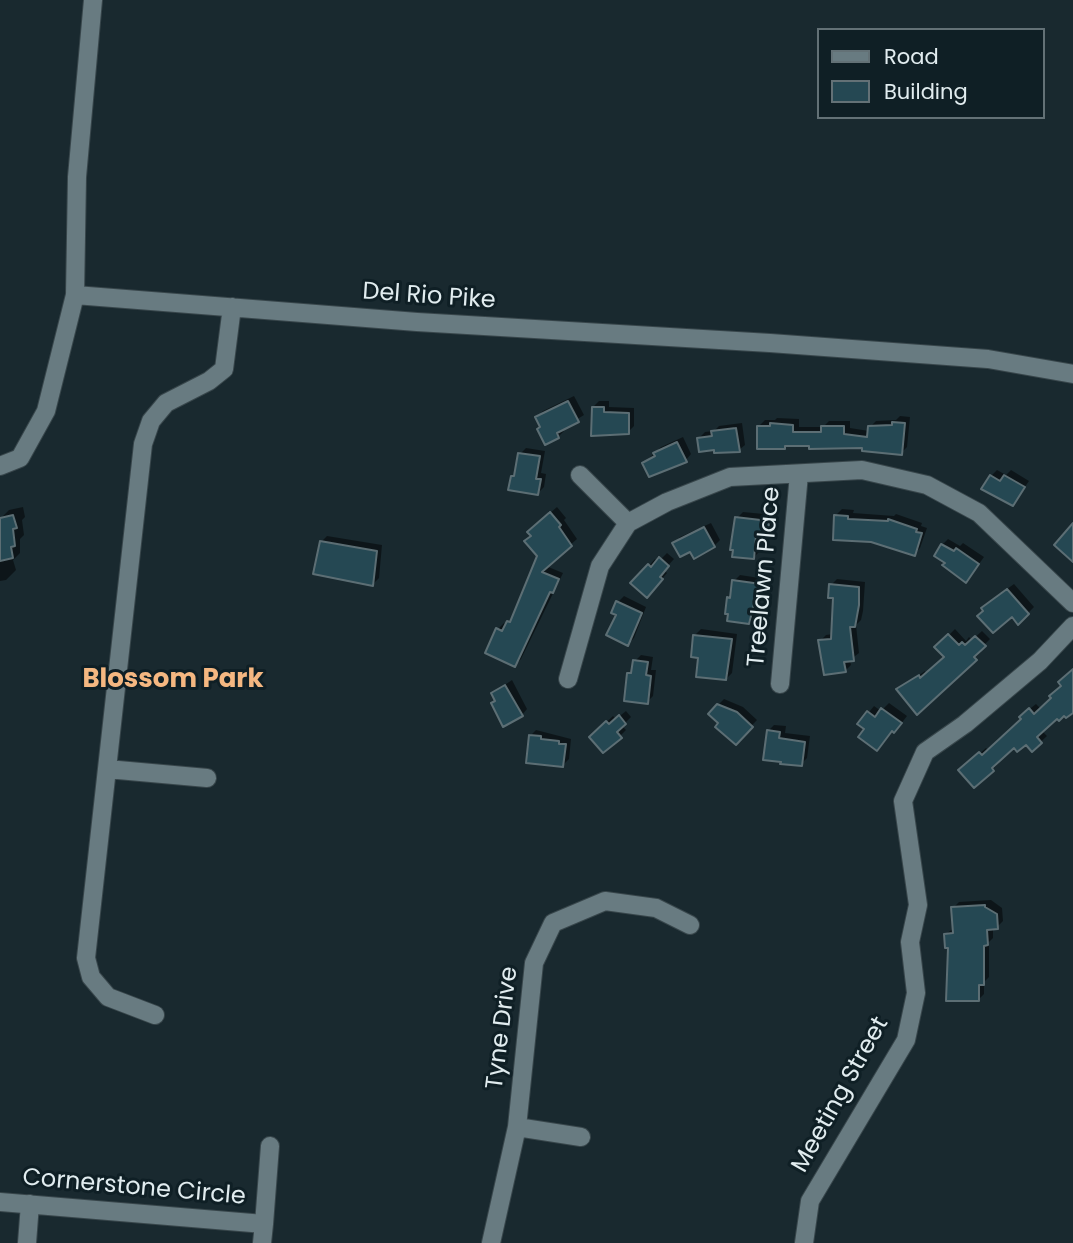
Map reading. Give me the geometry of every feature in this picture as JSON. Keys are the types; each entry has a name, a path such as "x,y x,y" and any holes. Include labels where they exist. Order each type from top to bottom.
{"street":[{"path":"0,466 20,458 46,411 75,295 77,177 93,0"},
{"name":"Del Rio Pike","path":"75,295 417,322 988,359 1073,374"},
{"path":"155,1014 108,997 91,977 86,958 143,444 151,421 166,403 209,381 224,369 232,307"},
{"path":"568,679 600,566 628,523 667,502 730,477 862,470 927,485 979,513 1073,603"},
{"name":"Treelawn Place","path":"780,684 799,474"},
{"path":"580,475 628,523"},
{"name":"Meeting Street","path":"804,1243 810,1201 906,1040 916,993 910,942 918,905 904,802 925,752 965,724 1040,661 1073,626"},
{"path":"107,769 207,778"},
{"name":"Tyne Drive","path":"491,1243 517,1127 534,963 553,923 605,901 656,908 690,925"},
{"path":"517,1127 582,1137"},
{"name":"Cornerstone Circle","path":"262,1243 271,1146"},
{"name":"Cornerstone Circle","path":"0,1202 264,1223"},
{"path":"27,1243 30,1204"}],"building":[{"path":"568,401 579,422 557,433 559,438 545,445 537,429 540,427 535,417"},
{"path":"592,407 604,407 604,412 629,413 629,434 591,436"},
{"path":"892,422 905,423 902,455 862,451 862,448 809,449 809,446 785,446 785,449 757,449 757,426 770,426 770,423 793,425 793,432 821,432 821,426 844,426 844,434 867,437 868,426 892,425"},
{"path":"736,428 740,452 699,452 697,438 712,436 711,431"},
{"path":"677,442 687,462 649,477 642,463 655,456 653,453"},
{"path":"518,453 540,456 536,479 541,479 538,495 508,490 511,476 514,476"},
{"path":"990,475 1000,481 1004,475 1025,487 1013,506 981,489"},
{"path":"550,512 561,525 559,527 572,546 542,572 559,579 553,593 550,592 515,667 485,653 496,628 502,631 507,621 510,622 537,556 524,541 531,536 527,532"},
{"path":"13,515 17,528 13,529 13,558 0,561 0,518"},
{"path":"834,515 848,516 848,519 888,519 917,529 916,532 922,533 915,556 871,542 833,540"},
{"path":"735,517 769,521 768,537 756,536 754,559 732,557 733,550 730,550"},
{"path":"1073,523 1073,562 1054,545"},
{"path":"704,527 715,547 694,559 690,552 680,557 672,543"},
{"path":"320,541 377,551 373,586 313,574"},
{"path":"941,544 954,551 956,548 979,564 966,583 934,556"},
{"path":"659,557 669,566 660,577 663,579 647,598 630,583 648,564 651,567"},
{"path":"732,580 761,584 759,600 755,600 749,624 727,621 727,597 730,598"},
{"path":"829,584 859,587 859,605 855,627 850,627 854,661 844,662 846,672 824,675 818,640 831,639 833,598 828,598"},
{"path":"1007,589 1029,614 1018,625 1012,617 993,633 977,616 983,611 981,608"},
{"path":"616,601 642,613 628,646 606,635 616,615 611,613"},
{"path":"948,634 959,645 962,642 965,645 975,636 986,646 974,657 977,660 917,715 896,689 919,675 920,678 944,657 934,647"},
{"path":"693,635 732,639 726,680 696,677 698,658 691,657"},
{"path":"633,660 648,662 646,675 651,676 648,704 624,701 627,673 631,673"},
{"path":"1073,669 1073,713 1059,721 1057,719 1037,737 1042,743 1032,752 1026,745 1017,752 1014,748 992,768 994,771 974,788 958,770 979,752 982,755 1021,719 1019,717 1029,708 1034,714 1061,686 1058,682"},
{"path":"505,685 523,716 503,727 491,703 495,701 491,693"},
{"path":"717,704 737,712 753,727 736,745 715,727 718,723 708,714"},
{"path":"881,708 902,723 894,733 892,731 877,751 858,737 864,729 857,724 867,711 875,717"},
{"path":"619,715 626,724 617,732 622,738 603,753 589,737 606,721 609,724"},
{"path":"767,730 780,732 779,738 805,742 802,766 763,760"},
{"path":"529,735 566,744 563,767 526,763"},
{"path":"985,905 997,914 998,929 987,930 988,945 984,946 984,985 979,985 979,1001 946,1001 948,948 945,948 944,934 953,933 951,907"}],"district":[{"name":"Blossom Park","path":"173,680"}]}
